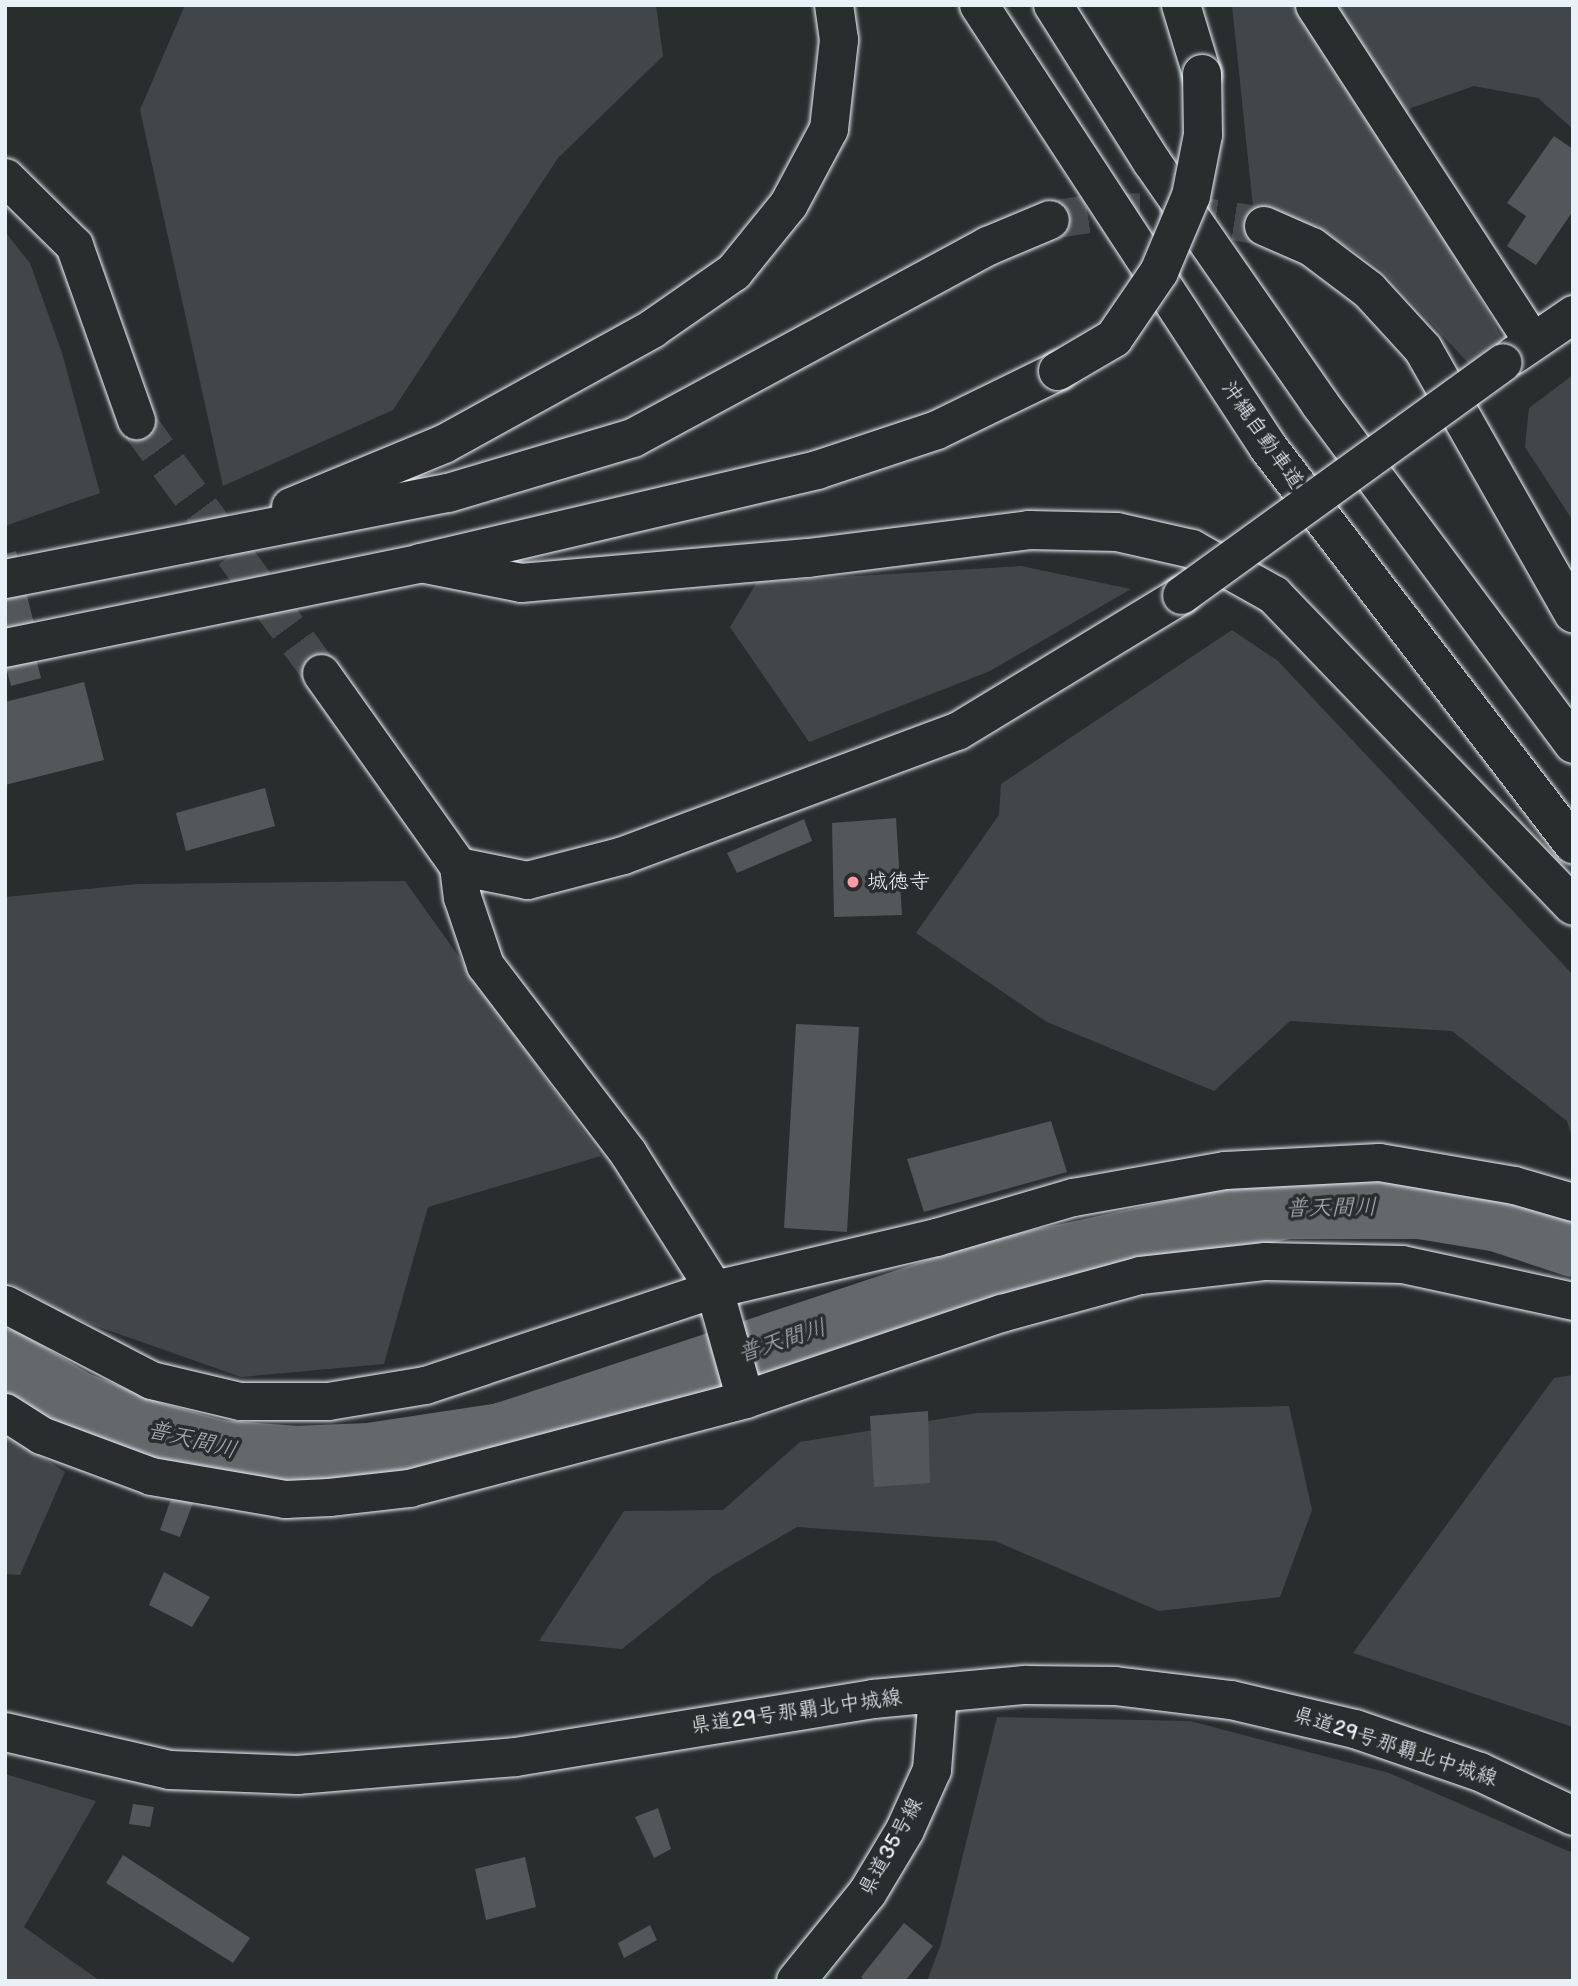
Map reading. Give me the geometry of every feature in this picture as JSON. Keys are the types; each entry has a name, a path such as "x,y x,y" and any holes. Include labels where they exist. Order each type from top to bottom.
{"main road":[{"path":"211,539 444,444 652,329 734,272 789,204 828,129 839,40 834,5"},
{"name":"沖縄自動車道","path":"979,5 1268,447 1573,844"},
{"path":"1053,5 1152,162 1320,404 1573,744"},
{"path":"5,648 421,563 817,470 937,430 1058,372 1114,338 1159,272 1191,196 1203,135 1202,74 1181,5"},
{"path":"5,579 448,493 633,438 988,246 1050,220"},
{"path":"1264,226 1312,247 1369,290 1423,349 1573,613"},
{"path":"421,563 521,583 808,558 1029,530 1117,532 1192,548 1274,595 1573,906"},
{"name":"県道29号那覇北中城線","path":"5,1732 114,1761 223,1775 297,1775 516,1757 810,1710 938,1694 1025,1685 1115,1686 1231,1700 1355,1729 1479,1772 1573,1816"},
{"name":"県道35号線","path":"796,1981 868,1892 905,1830 932,1770 938,1694"}],"street":[{"path":"1314,5 1517,352"},
{"path":"5,177 74,245 136,420"},
{"path":"458,866 527,880 622,855 957,731 1181,595 1573,314"},
{"path":"321,673 458,866 462,897 485,965 628,1153 714,1290 744,1397"},
{"path":"5,1304 150,1380 240,1401 328,1401 425,1385 555,1346 714,1290 936,1237 1073,1197 1225,1170 1379,1162 1514,1185 1573,1202"},
{"path":"5,1412 41,1435 151,1476 285,1499 409,1488 744,1397 1001,1313 1140,1275 1265,1261 1402,1264 1573,1301"}],"shaded area":[{"path":"185,5 656,5 663,56 558,158 393,410 223,486 140,110"},
{"path":"1232,5 1573,5 1573,129 1538,98 1474,86 1411,108 1390,142 1502,338 1469,364 1381,269 1318,227 1253,207"},
{"path":"5,232 30,263 62,353 100,493 5,526"},
{"path":"1573,375 1573,521 1525,447 1529,408"},
{"path":"1021,566 1131,589 990,671 809,742 730,627 757,582"},
{"path":"1232,630 1278,661 1573,975 1573,1141 1567,1121 1452,1031 1290,1021 1214,1091 1047,1022 916,933 999,815 1001,784"},
{"path":"405,881 601,1156 428,1207 384,1364 241,1377 68,1316 5,1280 5,897 138,884"},
{"path":"1573,1375 1573,1727 1353,1653 1554,1378"},
{"path":"1289,1406 1312,1510 1280,1597 1159,1611 995,1541 797,1527 713,1576 622,1649 539,1641 624,1511 723,1510 800,1442 977,1413"},
{"path":"5,1432 65,1472 20,1575 5,1574"},
{"path":"997,1717 1190,1721 1389,1773 1573,1853 1573,1981 927,1981 941,1944"},
{"path":"5,1774 96,1801 24,1927 100,1981 5,1981"}],"building":[{"path":"1554,136 1573,149 1573,211 1536,265 1507,246 1526,216 1507,203"},
{"path":"16,551 40,648 34,650 41,678 11,686 5,664 5,554"},
{"path":"84,682 104,760 5,785 5,702"},
{"path":"265,788 275,826 186,851 176,813"},
{"path":"896,818 902,915 834,917 832,823"},
{"path":"804,819 812,841 737,873 727,853"},
{"path":"796,1024 859,1027 847,1232 784,1228"},
{"path":"1051,1121 1067,1172 924,1212 907,1159"},
{"path":"928,1411 930,1483 874,1487 870,1416"},
{"path":"172,1496 193,1503 180,1537 160,1530"},
{"path":"164,1572 210,1597 192,1627 149,1605"},
{"path":"133,1804 154,1807 150,1827 129,1824"},
{"path":"658,1808 671,1849 654,1858 635,1817"},
{"path":"123,1855 250,1938 233,1963 106,1883"},
{"path":"525,1857 536,1907 486,1920 475,1869"},
{"path":"904,1923 933,1946 905,1981 865,1981 861,1977"},
{"path":"650,1925 657,1940 624,1958 618,1943"}],"waterway":[{"name":"普天間川","path":"5,1360 76,1402 149,1432 218,1451 296,1457 369,1454 501,1434 995,1270 1286,1207 1419,1207 1498,1220 1573,1245"}],"tunnel":[{"path":"1050,220 1102,212 1178,213 1264,226"},
{"path":"136,420 321,673"}],"place":[{"name":"城徳寺","path":"853,882"}]}
